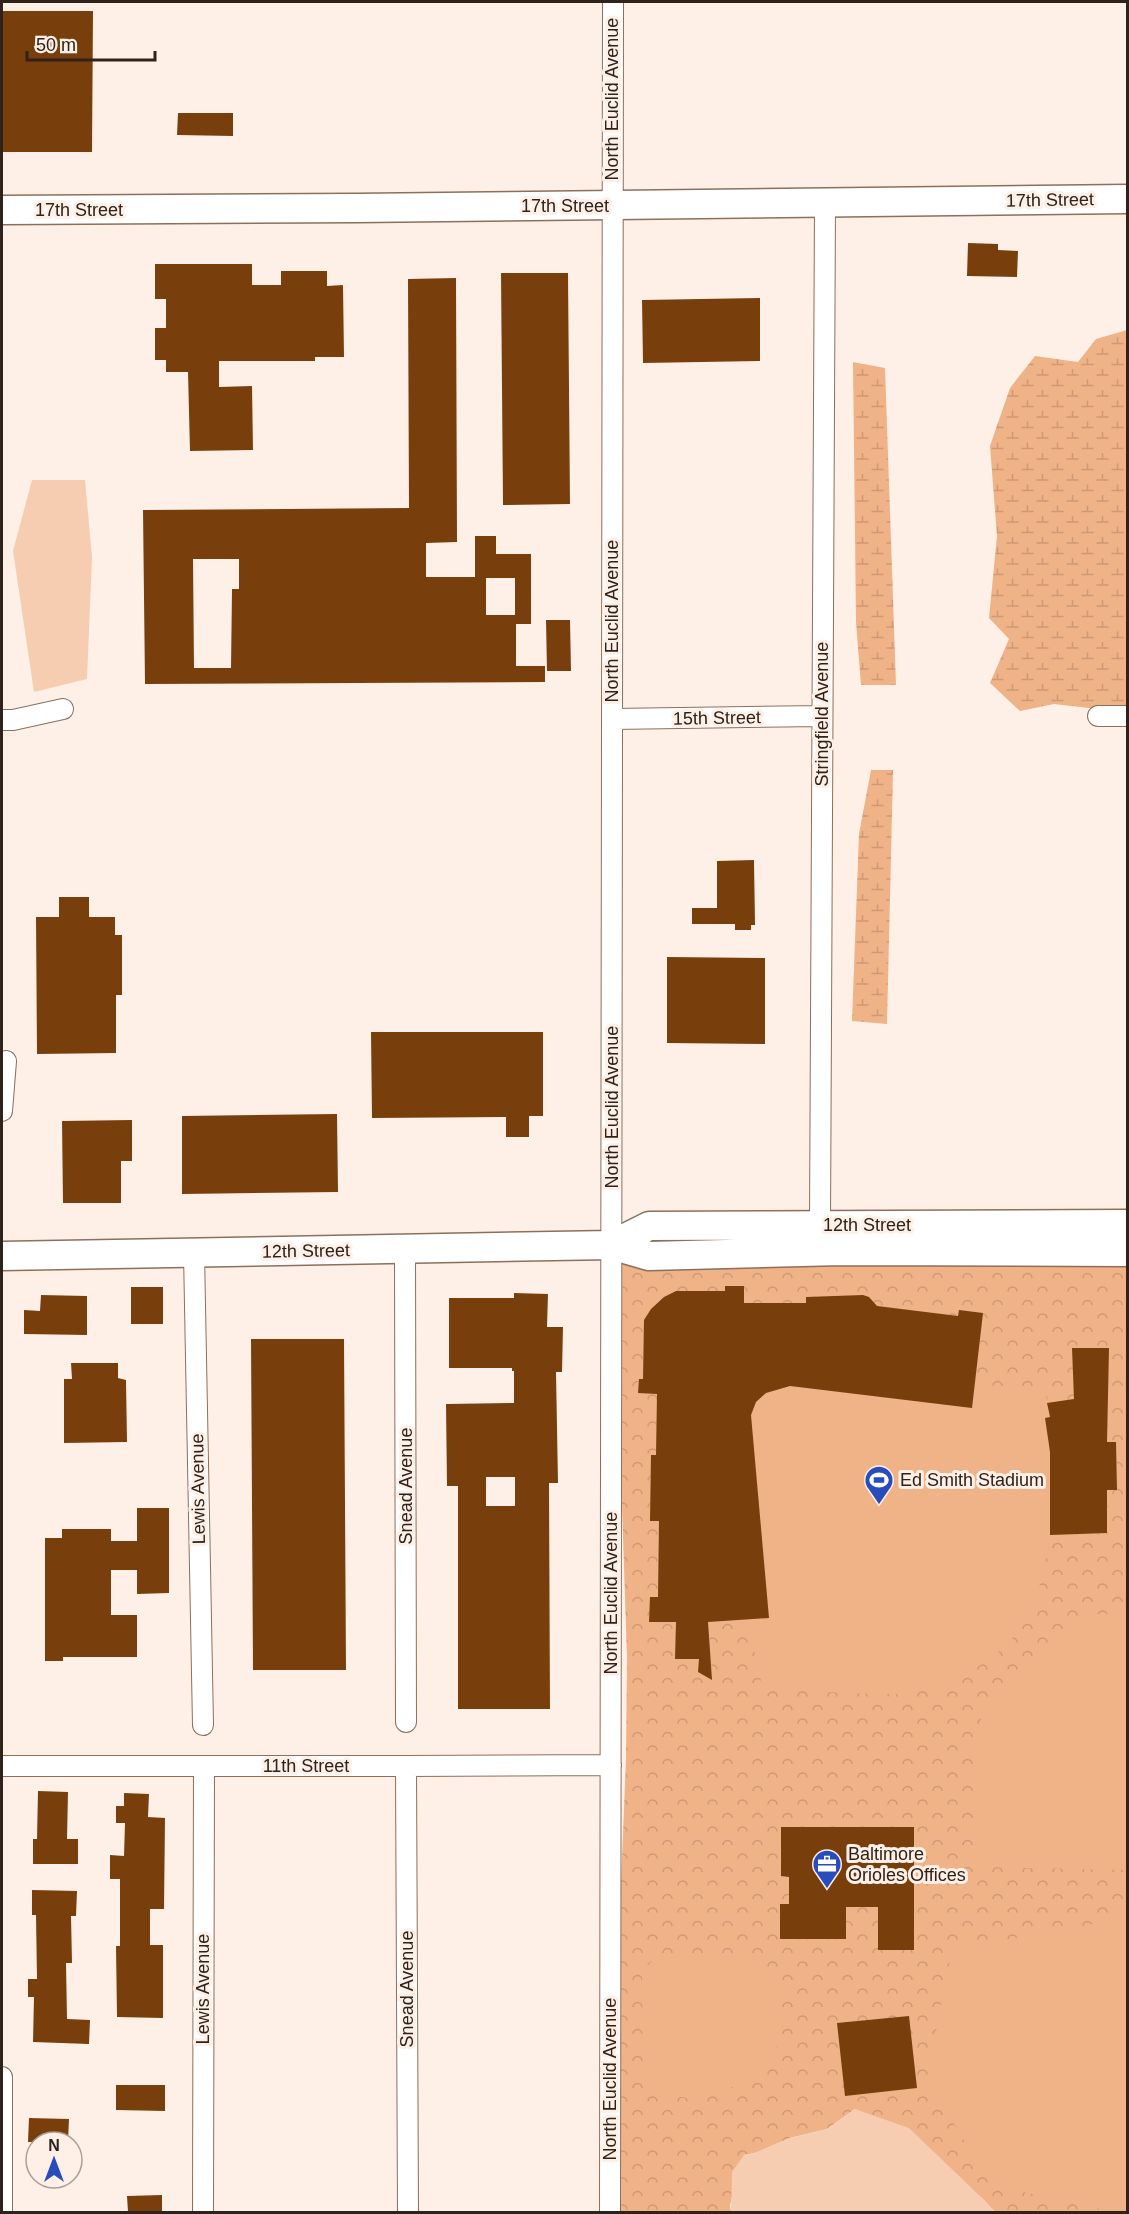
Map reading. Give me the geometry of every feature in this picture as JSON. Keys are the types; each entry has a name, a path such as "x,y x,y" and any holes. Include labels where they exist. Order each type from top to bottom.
{"street":[{"name":"North Euclid Avenue","path":"610,2212 613,2"},
{"name":"17th Street","path":"2,210 1128,199"},
{"name":"Stringfield Avenue","path":"820,1225 825,203"},
{"path":"2,720 13,720 63,709"},
{"name":"15th Street","path":"613,719 822,716"},
{"path":"1098,717 1128,716"},
{"path":"2,1112 6,1061"},
{"name":"12th Street","path":"611,1245 649,1226 1128,1224"},
{"name":"12th Street","path":"2,1256 611,1245 649,1256 841,1251 1128,1252"},
{"name":"Snead Avenue","path":"405,1250 406,1722"},
{"name":"Lewis Avenue","path":"194,1253 203,1725"},
{"name":"11th Street","path":"2,1766 406,1767 611,1764"},
{"name":"Lewis Avenue","path":"203,2212 204,1766"},
{"name":"Snead Avenue","path":"406,1767 408,2212"},
{"path":"2,2077 2,2212"}],"green space":[{"path":"1127,330 1127,707 1089,708 1054,704 1020,711 990,683 1009,639 989,618 997,536 990,446 1010,388 1035,356 1078,362 1096,339"},
{"path":"853,362 885,368 896,685 861,685 856,622"},
{"path":"871,770 893,770 887,1024 852,1021 859,834"},
{"path":"620,1257 1127,1261 1127,2212 995,2212 982,2198 855,2109 827,2129 790,2138 755,2153 744,2155 730,2205 731,2212 618,2212 620,1908 626,1759 627,1658 620,1446"},
{"name":"Ed Smith Stadium","path":"725,1286 744,1286 744,1303 805,1303 806,1297 858,1297 872,1305 958,1316 959,1310 983,1313 975,1383 1045,1393 1048,1403 1074,1399 1072,1348 1109,1348 1107,1442 1116,1442 1117,1490 1107,1490 1107,1533 1050,1535 1041,1582 1024,1622 997,1653 978,1667 920,1691 898,1694 779,1689 762,1685 747,1619 709,1622 712,1673 709,1678 698,1672 698,1659 675,1659 676,1623 649,1622 650,1597 658,1597 659,1522 650,1521 651,1455 656,1454 657,1394 638,1393 639,1379 643,1379 644,1320 651,1309 664,1297 676,1291 724,1291"},
{"path":"1098,1614 1127,1614 1127,1870 974,1867 974,1733 990,1702 1024,1663 1058,1634"},
{"path":"1127,1918 1127,2212 1114,2212 991,2185 927,2079 952,1949"},
{"path":"657,1956 761,1958 779,1993 783,2019 778,2045 764,2066 730,2088 700,2098 671,2095 643,2080 642,1971"}],"shaded area":[{"path":"32,480 85,480 92,557 87,679 34,692 13,551"},
{"path":"855,2109 909,2128 995,2212 731,2212 732,2172 744,2155 755,2153 790,2138 827,2129"}],"building":[{"path":"2,11 93,11 92,152 2,152"},
{"path":"178,113 233,113 233,136 177,135"},
{"path":"968,243 998,244 998,250 1018,251 1017,277 967,276"},
{"path":"155,264 252,264 252,285 281,285 281,271 327,271 327,286 343,285 344,357 315,357 315,361 219,361 219,387 252,386 253,450 190,451 188,372 166,372 166,360 155,360 155,328 166,328 166,299 155,299"},
{"path":"501,273 568,273 570,504 503,505"},
{"path":"456,278 457,542 426,543 426,577 475,577 475,536 496,536 496,554 531,554 531,624 516,624 516,666 545,666 545,682 145,684 143,510 409,508 408,279","holes":["193,559 239,559 239,589 232,589 231,668 194,668","486,578 515,578 515,615 486,615"]},
{"path":"760,298 760,361 643,363 642,300"},
{"path":"546,620 570,620 571,671 547,671"},
{"path":"754,860 755,925 751,925 751,930 735,930 735,924 692,924 692,908 717,908 717,861"},
{"path":"59,897 89,897 89,917 115,917 115,935 122,935 122,995 116,995 116,1053 37,1054 36,917 59,917"},
{"path":"667,957 765,958 765,1044 667,1043"},
{"path":"371,1032 543,1032 543,1116 529,1116 529,1137 506,1137 506,1117 372,1118"},
{"path":"337,1114 338,1192 182,1194 182,1116"},
{"path":"132,1120 132,1161 121,1161 121,1203 63,1203 62,1121"},
{"path":"725,1286 744,1286 744,1303 806,1303 806,1297 863,1295 869,1297 877,1306 958,1316 959,1310 983,1313 972,1408 790,1386 766,1393 756,1402 751,1415 769,1618 708,1622 712,1680 698,1672 699,1659 675,1659 676,1622 649,1622 650,1597 658,1597 659,1521 650,1521 651,1455 656,1455 657,1394 638,1393 639,1379 643,1379 644,1320 651,1309 664,1297 676,1291 725,1291"},
{"path":"131,1287 163,1287 163,1324 131,1324"},
{"path":"514,1293 548,1294 547,1327 563,1327 562,1372 556,1372 558,1483 549,1483 550,1709 458,1709 458,1486 447,1486 446,1404 514,1403 514,1371 512,1368 449,1368 449,1298 514,1298","holes":["486,1477 515,1477 515,1506 486,1506"]},
{"path":"41,1295 87,1296 87,1335 24,1334 24,1310 40,1311"},
{"path":"251,1339 344,1339 346,1670 253,1670"},
{"path":"1072,1348 1109,1348 1107,1442 1116,1442 1117,1490 1107,1490 1107,1533 1050,1535 1050,1452 1045,1418 1050,1417 1047,1403 1074,1399"},
{"path":"71,1363 118,1363 118,1378 126,1380 127,1442 64,1443 64,1379 72,1379"},
{"path":"137,1508 169,1508 169,1593 137,1594 137,1570 111,1570 111,1615 137,1615 137,1657 63,1657 63,1661 45,1661 45,1538 62,1538 62,1529 111,1529 111,1541 137,1541"},
{"path":"38,1791 68,1792 67,1839 78,1839 78,1864 33,1864 33,1839 37,1839"},
{"path":"124,1793 149,1794 148,1817 165,1818 164,1909 150,1909 150,1945 163,1945 163,2018 117,2017 116,1946 120,1946 120,1879 110,1879 110,1855 124,1856 125,1823 116,1823 116,1806 124,1806"},
{"name":"Baltimore Orioles Offices","path":"781,1827 914,1827 914,1950 878,1950 878,1907 846,1907 846,1939 780,1939 780,1904 789,1904 789,1877 781,1876"},
{"path":"32,1890 77,1891 76,1916 71,1916 72,1963 66,1963 67,2019 90,2020 89,2044 33,2042 34,1997 28,1997 28,1979 37,1979 36,1915 32,1915"},
{"path":"909,2016 917,2088 845,2096 837,2023"},
{"path":"116,2085 165,2085 165,2111 116,2110"},
{"path":"29,2118 69,2119 69,2130 28,2130"},
{"path":"162,2195 162,2212 128,2212 127,2196"}],"place":[{"name":"Ed Smith Stadium","path":"879,1506"},
{"name":"Baltimore Orioles Offices","path":"827,1890"}]}
